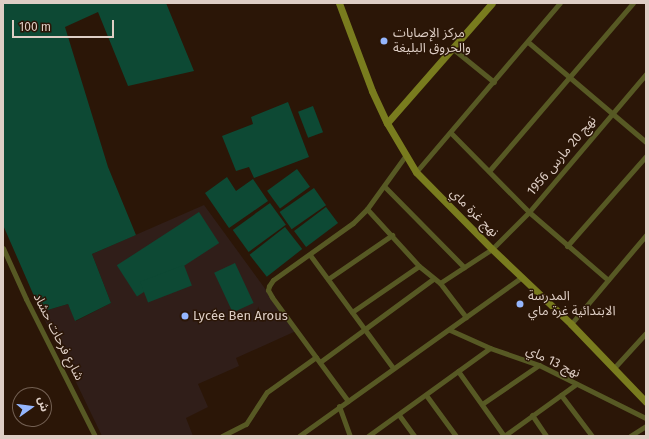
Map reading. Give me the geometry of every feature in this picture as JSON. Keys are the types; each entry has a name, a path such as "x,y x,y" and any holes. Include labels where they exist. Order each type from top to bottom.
{"street":[{"name":"نهج غرة ماي","path":"339,3 372,91 387,123 416,172 492,249 571,324 646,402"},
{"path":"387,123 492,3"},
{"path":"416,172 451,133 560,3"},
{"path":"489,171 633,3"},
{"path":"528,42 646,142"},
{"path":"452,48 494,82"},
{"name":"نهج 20 مارس 1956","path":"440,283 492,249 529,212 646,74"},
{"path":"451,133 529,212 608,280"},
{"path":"348,401 268,290 273,280 342,233 367,209 406,155"},
{"path":"567,246 646,156"},
{"path":"384,186 464,267"},
{"path":"367,209 419,266 433,279 440,283 466,317"},
{"path":"328,279 392,235"},
{"path":"571,324 646,235"},
{"name":"شارع فرحات حشاد","path":"3,248 26,299 95,436"},
{"path":"310,255 393,368"},
{"path":"352,312 419,266"},
{"path":"299,436 393,368 450,330 522,277"},
{"path":"320,362 433,279"},
{"name":"نهج 13 ماي","path":"450,330 490,348 538,365 646,418"},
{"path":"614,368 646,333"},
{"path":"368,436 490,348"},
{"path":"222,436 246,424 267,392 316,357"},
{"path":"482,404 538,365"},
{"path":"458,372 504,436 576,384"},
{"path":"426,395 456,436"},
{"path":"562,395 592,436"},
{"path":"339,406 350,436"},
{"path":"399,415 414,436"},
{"path":"532,415 546,436"},
{"path":"630,436 646,426"}],"shaded area":[{"name":"Lycée Ben Arous","path":"204,205 296,331 236,358 239,366 198,384 208,407 186,418 193,436 102,436 60,349 61,345 56,344 41,312 68,304 76,321 111,303 92,254"}],"green space":[{"path":"3,3 166,3 194,71 128,86 98,12 65,27 108,167 136,235 92,254 111,303 75,321 68,304 41,312 3,225"},
{"path":"288,102 309,157 254,178 249,167 236,171 222,136 253,124 251,117"},
{"path":"313,106 323,132 308,138 298,112"},
{"path":"297,169 310,187 280,209 267,191"},
{"path":"227,177 236,191 253,179 268,201 229,228 205,193"},
{"path":"314,188 326,205 292,229 280,212"},
{"path":"270,203 286,225 249,252 233,230"},
{"path":"326,207 338,223 306,247 294,231"},
{"path":"199,212 219,243 137,296 117,265"},
{"path":"285,227 302,249 267,277 250,255"},
{"path":"235,263 254,303 233,313 214,273"},
{"path":"184,265 192,286 148,302 140,282"}],"place":[{"name":"مركز الإصابات والحروق البليغة","path":"384,41"},
{"name":"المدرسة الابتدائية غرة ماي","path":"520,304"},
{"name":"Lycée Ben Arous","path":"185,316"}]}
